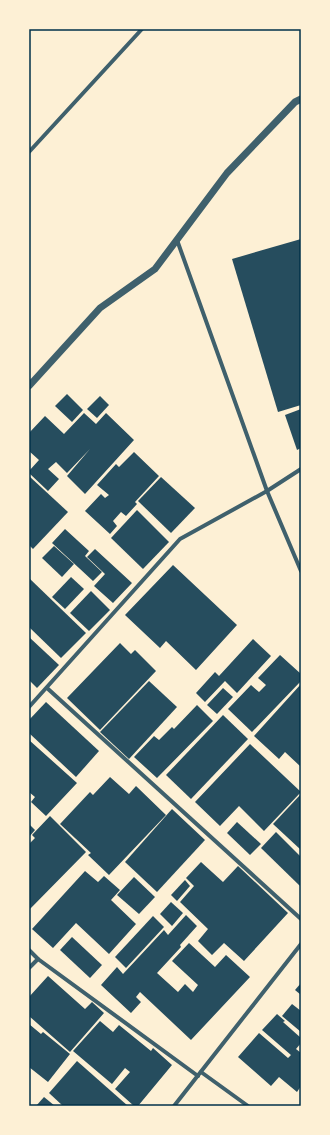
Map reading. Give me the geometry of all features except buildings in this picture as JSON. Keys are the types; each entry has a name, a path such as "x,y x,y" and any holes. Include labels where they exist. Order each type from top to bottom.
{"street":[{"path":"29,152 142,29"},
{"path":"29,386 100,308 155,269 227,173 295,102 301,99"},
{"path":"177,240 267,491 301,571"},
{"path":"29,707 180,539 267,491 301,469"},
{"path":"47,688 301,919"},
{"path":"174,1106 301,944"},
{"path":"29,950 38,959 200,1074 248,1106"},
{"path":"29,968 38,959"}]}
